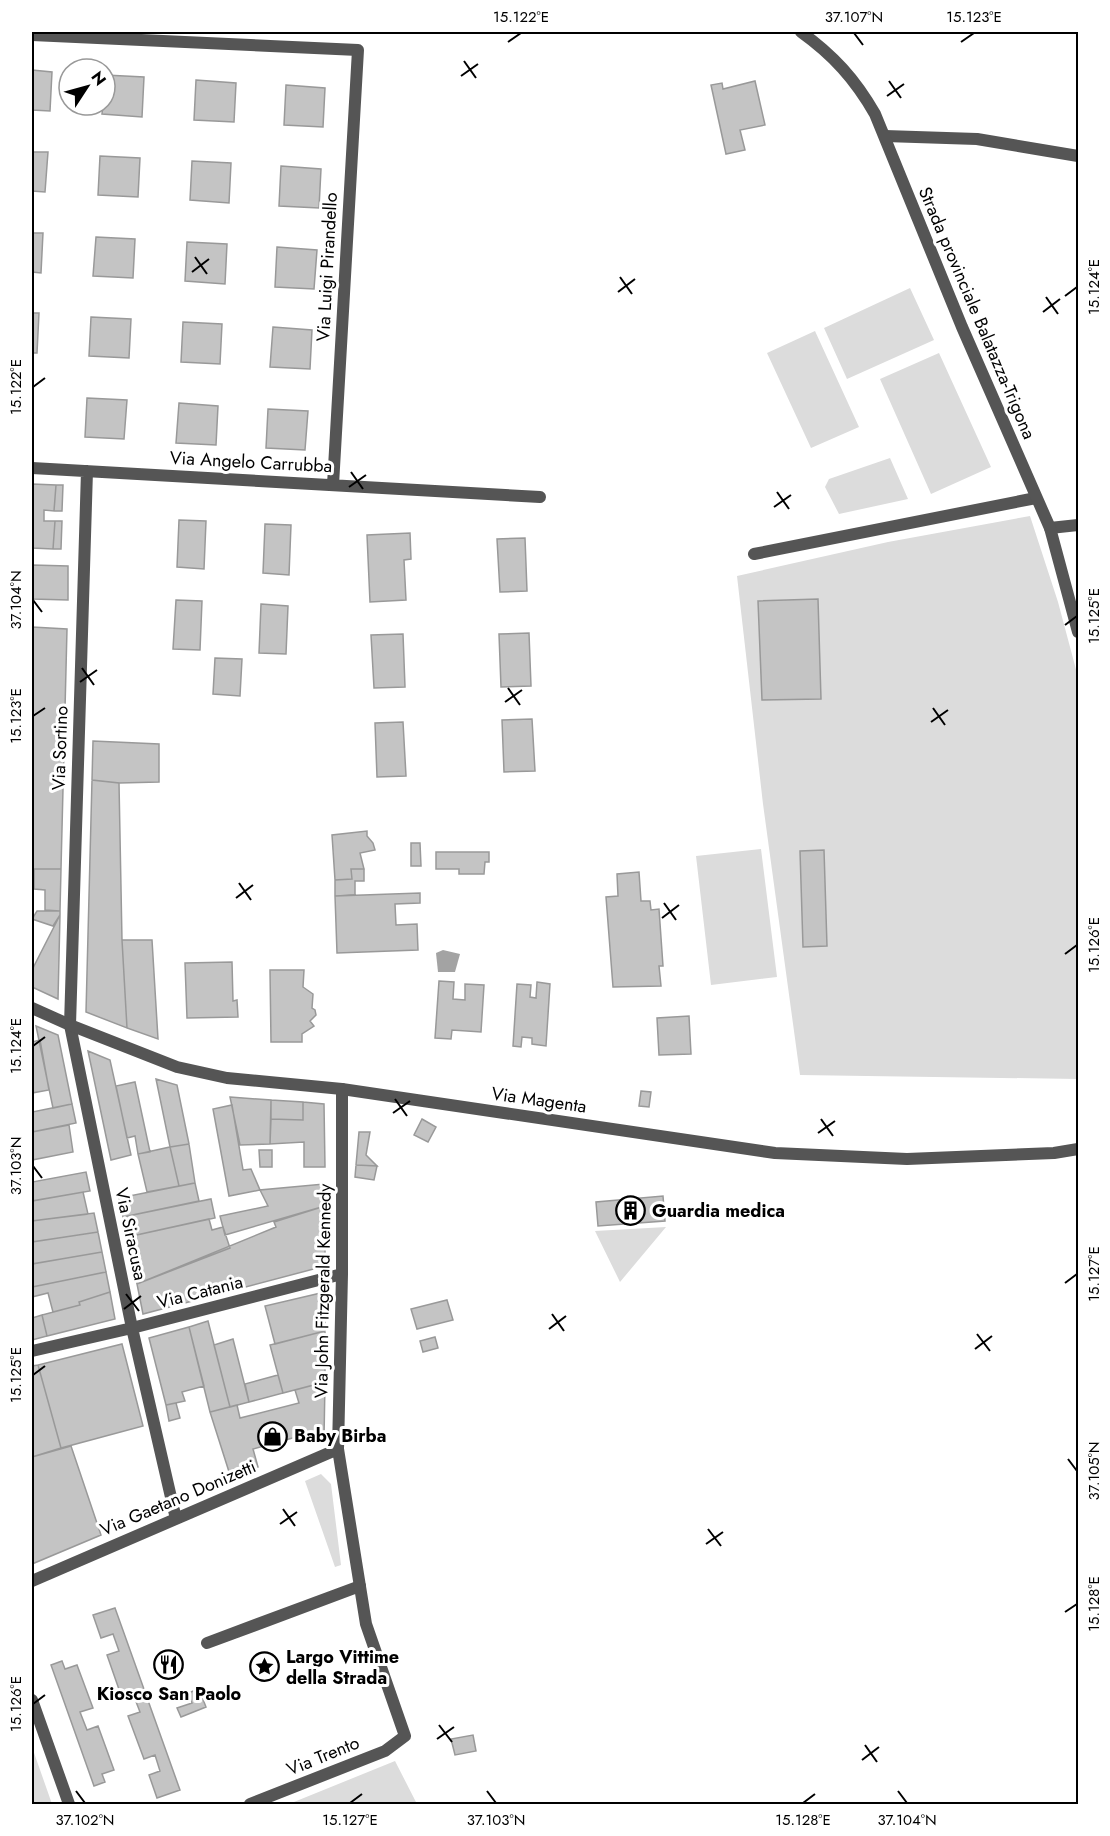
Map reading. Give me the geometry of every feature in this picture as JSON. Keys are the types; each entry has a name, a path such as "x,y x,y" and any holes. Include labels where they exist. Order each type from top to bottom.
{"street":[{"name":"Strada provinciale Balatazza-Trigona","path":"801,32 845,68 862,92 885,136 962,327 1050,528 1078,632"},
{"name":"Via Luigi Pirandello","path":"32,35 358,50 333,485"},
{"path":"885,136 977,139 1078,156"},
{"name":"Via Angelo Carrubba","path":"32,468 540,498"},
{"name":"Via Sortino","path":"70,1026 87,471"},
{"path":"754,554 1036,498"},
{"path":"1050,528 1078,525"},
{"name":"Via Magenta","path":"32,1008 70,1026 177,1067 227,1078 342,1089 776,1153 907,1159 1054,1153"},
{"name":"Via Siracusa","path":"70,1026 132,1328 176,1519"},
{"name":"Via John Fitzgerald Kennedy","path":"342,1089 339,1449 366,1623 405,1736"},
{"path":"1054,1153 1078,1149"},
{"path":"1054,1153 1078,1156"},
{"name":"Via Catania","path":"32,1351 342,1274"},
{"name":"Via Gaetano Donizetti","path":"32,1581 339,1449"},
{"path":"207,1643 360,1586"},
{"path":"32,1700 69,1804"},
{"name":"Via Trento","path":"250,1804 385,1751 405,1736"}],"shaded area":[{"path":"910,288 934,340 847,379 824,328"},
{"path":"815,331 859,427 811,448 767,353"},
{"path":"939,353 991,467 931,494 880,379"},
{"path":"890,458 908,499 839,514 825,487 829,479"},
{"path":"1030,516 1058,602 1078,677 1078,1079 800,1075 763,804 737,576 888,542"},
{"path":"761,849 777,977 711,985 696,856"},
{"path":"443,950 460,954 455,972 438,972 436,953"},
{"path":"666,1227 620,1282 595,1231"},
{"path":"321,1474 331,1484 341,1565 335,1567 305,1481"},
{"path":"32,1747 52,1804 32,1804"},
{"path":"395,1761 417,1804 289,1804"}],"building":[{"path":"32,70 52,72 50,111 32,110"},
{"path":"117,76 144,77 142,117 117,115"},
{"path":"196,80 236,83 234,122 194,120"},
{"path":"755,81 765,125 740,130 745,150 726,154 711,85 722,83 723,89"},
{"path":"286,85 325,88 323,127 284,125"},
{"path":"32,152 48,152 45,192 32,191"},
{"path":"100,156 140,158 138,197 98,195"},
{"path":"192,161 231,163 229,203 190,200"},
{"path":"281,166 321,169 319,208 279,206"},
{"path":"32,233 43,233 41,273 32,272"},
{"path":"96,237 135,239 133,278 93,276"},
{"path":"187,242 227,244 225,284 185,281"},
{"path":"277,247 317,250 314,289 275,287"},
{"path":"32,313 39,313 37,353 32,353"},
{"path":"91,317 131,319 129,358 89,356"},
{"path":"183,322 222,324 220,364 181,362"},
{"path":"273,327 312,330 310,369 270,367"},
{"path":"87,398 127,400 124,439 85,437"},
{"path":"179,403 218,406 216,445 176,443"},
{"path":"268,409 308,411 305,450 266,448"},
{"path":"32,484 56,485 54,511 44,510 44,521 55,521 53,549 32,548"},
{"path":"56,485 63,485 62,511 54,511"},
{"path":"179,520 206,521 204,569 177,567"},
{"path":"55,521 62,521 61,549 53,549"},
{"path":"265,524 291,525 289,575 263,573"},
{"path":"410,533 411,559 404,560 406,600 370,602 367,535"},
{"path":"525,538 527,591 500,592 497,539"},
{"path":"32,565 68,566 68,600 32,599"},
{"path":"818,599 821,699 762,700 758,601"},
{"path":"176,600 202,601 200,650 173,649"},
{"path":"261,604 288,606 286,654 259,653"},
{"path":"32,627 67,629 61,869 32,869"},
{"path":"529,633 531,686 501,687 499,634"},
{"path":"403,634 405,687 374,688 371,635"},
{"path":"215,658 242,659 240,696 213,694"},
{"path":"532,719 535,771 504,772 502,720"},
{"path":"403,722 406,776 377,777 375,723"},
{"path":"93,741 159,744 159,782 119,783 92,780"},
{"path":"92,780 119,783 122,940 127,1028 86,1012"},
{"path":"367,831 367,836 375,850 360,853 364,869 351,869 352,879 335,880 332,835"},
{"path":"411,843 420,843 421,866 411,866"},
{"path":"824,850 827,946 803,947 800,851"},
{"path":"436,852 489,852 489,862 485,862 484,874 459,874 459,869 436,869"},
{"path":"34,869 61,869 60,911 45,910 45,890 34,889"},
{"path":"351,869 364,869 364,881 355,881 355,895 335,896 335,880 352,879"},
{"path":"639,872 641,901 650,901 651,910 659,909 663,966 659,966 661,986 613,987 606,897 618,896 617,874"},
{"path":"420,893 420,903 395,904 396,925 417,924 418,950 337,953 335,896"},
{"path":"37,911 60,911 60,915 53,926 32,919"},
{"path":"60,915 58,999 32,987 32,970"},
{"path":"122,940 152,940 158,1039 127,1028"},
{"path":"232,962 233,1001 237,1000 238,1017 187,1018 185,963"},
{"path":"270,970 304,970 303,987 313,994 312,1008 316,1015 310,1021 314,1026 302,1034 302,1042 271,1042"},
{"path":"439,981 454,982 453,999 465,1000 465,984 484,985 481,1032 452,1030 451,1039 435,1038"},
{"path":"537,982 550,984 546,1046 532,1044 532,1038 522,1037 521,1047 513,1046 517,984 531,985 530,997 536,998"},
{"path":"689,1016 691,1054 659,1055 657,1018"},
{"path":"36,1026 58,1035 72,1104 53,1108"},
{"path":"40,1040 49,1090 32,1093 32,1042"},
{"path":"88,1051 110,1060 131,1155 111,1160"},
{"path":"156,1079 177,1085 189,1144 170,1147"},
{"path":"135,1082 150,1152 138,1154 135,1136 127,1138 116,1086"},
{"path":"641,1091 651,1092 649,1107 639,1106"},
{"path":"230,1097 271,1100 270,1144 240,1145"},
{"path":"271,1100 303,1102 303,1120 271,1119"},
{"path":"303,1102 324,1104 325,1167 304,1167 304,1142 270,1144 271,1119 303,1120"},
{"path":"72,1104 76,1123 32,1132 32,1112"},
{"path":"232,1105 243,1170 251,1169 260,1190 229,1196 213,1109"},
{"path":"422,1119 436,1127 428,1142 414,1135"},
{"path":"69,1125 73,1152 32,1160 32,1132"},
{"path":"359,1132 370,1132 366,1155 377,1166 356,1165"},
{"path":"189,1144 195,1183 179,1186 170,1147"},
{"path":"170,1147 179,1186 147,1192 138,1154"},
{"path":"259,1150 272,1150 272,1167 260,1167"},
{"path":"356,1165 377,1166 374,1180 355,1177"},
{"path":"86,1172 90,1191 32,1201 32,1182"},
{"path":"195,1183 199,1201 123,1217 119,1198"},
{"path":"324,1184 325,1206 225,1235 220,1216 268,1206 260,1190"},
{"path":"83,1192 88,1214 32,1221 32,1201"},
{"name":"Guardia medica","path":"663,1196 665,1221 598,1226 596,1202"},
{"path":"211,1199 215,1218 127,1237 123,1217"},
{"path":"325,1206 325,1266 143,1314 137,1284 276,1227 274,1222"},
{"path":"94,1213 98,1232 32,1242 32,1221"},
{"path":"209,1219 212,1230 223,1227 230,1248 137,1284 127,1237"},
{"path":"98,1232 102,1252 32,1264 32,1242"},
{"path":"102,1252 106,1272 32,1287 32,1264"},
{"path":"106,1272 110,1292 79,1302 80,1305 53,1312 48,1293 32,1297 32,1287"},
{"path":"110,1292 115,1319 47,1336 42,1315 80,1305 79,1302"},
{"path":"325,1292 325,1331 275,1344 265,1306"},
{"path":"447,1300 453,1320 417,1329 411,1309"},
{"path":"42,1315 47,1336 32,1340 32,1318"},
{"path":"208,1321 230,1407 210,1412 189,1327"},
{"path":"189,1327 204,1386 182,1392 185,1401 166,1405 149,1338"},
{"path":"325,1331 325,1382 283,1393 270,1345"},
{"path":"435,1337 438,1348 423,1352 420,1341"},
{"path":"233,1339 249,1402 230,1407 214,1345"},
{"path":"122,1344 143,1426 61,1448 38,1365"},
{"path":"38,1365 61,1448 32,1457 32,1366"},
{"path":"278,1375 283,1393 249,1402 245,1384"},
{"path":"325,1382 324,1439 311,1443 307,1434 253,1449 258,1467 231,1478 210,1412 237,1405 240,1418 299,1403 295,1390"},
{"path":"176,1403 180,1418 169,1421 166,1405"},
{"path":"71,1446 101,1535 32,1564 32,1457"},
{"path":"115,1608 180,1790 157,1798 149,1775 160,1771 155,1755 144,1759 128,1716 140,1712 133,1694 122,1698 107,1655 119,1651 113,1634 101,1638 93,1615"},
{"name":"Kiosco San Paolo","path":"174,1653 182,1671 165,1677 157,1660"},
{"path":"62,1661 65,1669 77,1665 93,1708 80,1712 87,1730 98,1726 114,1770 102,1774 105,1782 94,1786 51,1665"},
{"path":"199,1689 206,1707 181,1717 177,1708 192,1703 188,1693"},
{"path":"473,1735 476,1751 455,1755 451,1739"}],"place":[{"name":"Guardia medica","path":"631,1211"},
{"name":"Baby Birba","path":"273,1436"},
{"name":"Kiosco San Paolo","path":"169,1665"},
{"name":"Largo Vittime della Strada","path":"265,1667"}]}
